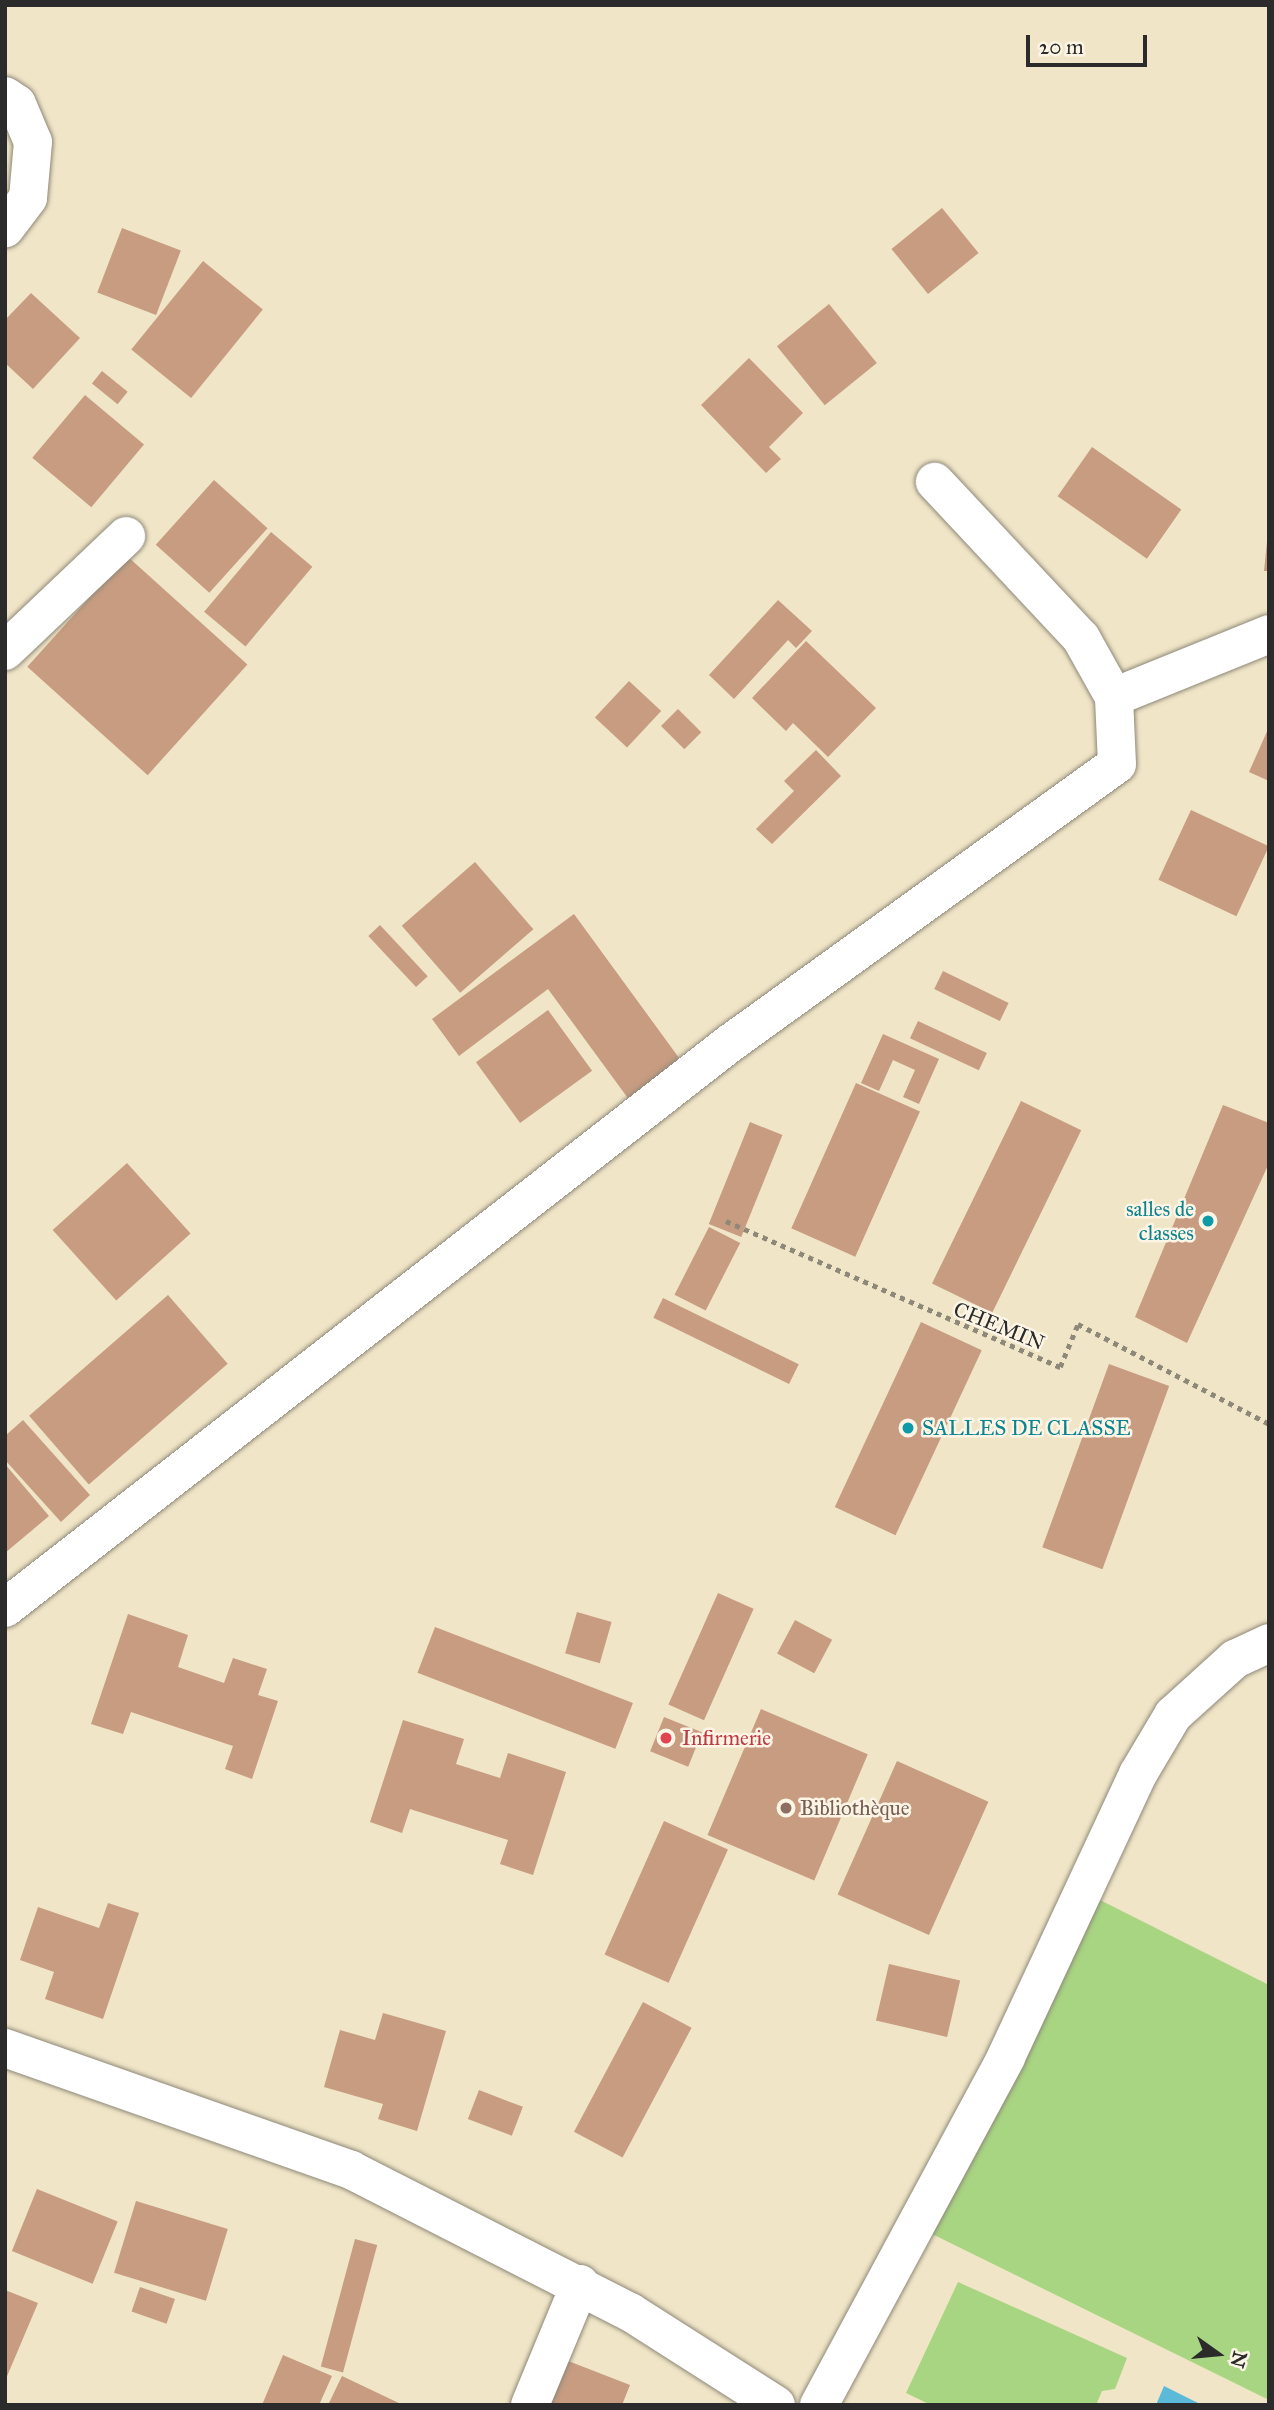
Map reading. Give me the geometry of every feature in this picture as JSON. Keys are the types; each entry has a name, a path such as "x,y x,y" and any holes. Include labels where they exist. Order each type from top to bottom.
{"street":[{"path":"5,96 17,104 33,142 28,198 5,228"},
{"path":"5,1608 729,1044 1117,764 1114,697 1081,638 935,482"},
{"path":"5,651 126,536"},
{"path":"1114,697 1269,634"},
{"path":"819,2405 1006,2057 1159,1738 1209,1680 1269,1643"},
{"path":"5,2049 351,2171 580,2284 776,2405"},
{"path":"530,2405 580,2284"}],"path":[{"name":"CHEMIN","path":"726,1221 1060,1367 1078,1324 1269,1424"}],"green space":[{"path":"1096,1898 1269,1985 1269,2400 926,2231"},
{"path":"958,2282 1127,2358 1115,2389 1102,2391 1096,2405 931,2405 906,2393"}],"water":[{"path":"1164,2386 1202,2405 1156,2405"}],"building":[{"path":"942,208 979,253 928,294 891,249"},
{"path":"122,228 181,251 156,315 97,292"},
{"path":"203,261 263,309 191,398 131,350"},
{"path":"31,293 80,338 33,389 5,363 5,320"},
{"path":"829,304 877,363 825,405 777,346"},
{"path":"749,358 803,413 769,447 781,459 766,473 701,405"},
{"path":"102,371 128,392 118,404 92,383"},
{"path":"85,395 144,444 91,507 32,458"},
{"path":"1092,447 1181,510 1147,559 1058,496"},
{"path":"214,480 268,528 209,593 156,545"},
{"path":"271,532 312,567 246,646 204,612"},
{"path":"1267,542 1269,571 1264,571"},
{"path":"127,556 247,664 148,775 27,667"},
{"path":"778,600 812,631 796,648 788,640 734,699 709,675"},
{"path":"806,641 876,708 828,757 793,723 786,731 752,698"},
{"path":"629,681 661,711 627,748 595,718"},
{"path":"678,709 701,732 684,749 661,726"},
{"path":"1269,727 1269,781 1249,772"},
{"path":"816,750 841,776 772,844 756,829 794,791 784,781"},
{"path":"1191,810 1269,846 1236,916 1158,880"},
{"path":"475,862 533,929 460,993 402,926"},
{"path":"574,914 682,1062 630,1101 548,989 459,1056 432,1019"},
{"path":"380,925 428,976 416,987 368,936"},
{"path":"943,971 1009,1003 1000,1021 934,989"},
{"path":"548,1010 592,1071 520,1123 476,1062"},
{"path":"918,1021 987,1053 979,1070 910,1038"},
{"path":"883,1034 939,1059 919,1104 903,1097 915,1070 893,1060 879,1091 861,1083"},
{"path":"856,1083 920,1111 855,1257 791,1228"},
{"path":"1021,1101 1081,1130 992,1313 932,1283"},
{"name":"salles de classes","path":"1223,1105 1269,1123 1269,1163 1187,1343 1135,1317"},
{"path":"750,1122 782,1135 741,1237 709,1224"},
{"path":"127,1163 191,1234 116,1301 53,1230"},
{"path":"709,1227 740,1243 706,1311 674,1295"},
{"path":"168,1295 228,1364 89,1484 29,1416"},
{"path":"663,1298 799,1364 789,1384 653,1318"},
{"name":"SALLES DE CLASSE","path":"921,1322 982,1350 896,1535 835,1507"},
{"path":"1109,1364 1169,1386 1102,1569 1042,1547"},
{"path":"23,1420 90,1495 61,1522 5,1460 5,1436"},
{"path":"5,1464 49,1516 5,1553"},
{"path":"718,1593 754,1609 704,1720 668,1704"},
{"path":"577,1612 612,1622 600,1663 565,1653"},
{"path":"128,1614 188,1635 178,1667 224,1683 233,1658 267,1669 258,1695 278,1701 252,1779 225,1769 233,1746 131,1712 123,1734 91,1724"},
{"path":"795,1620 832,1640 814,1673 777,1654"},
{"path":"435,1627 633,1703 615,1749 417,1673"},
{"path":"761,1709 868,1754 814,1880 707,1835"},
{"path":"664,1717 702,1732 688,1767 650,1751"},
{"path":"403,1720 464,1739 456,1764 500,1778 508,1753 566,1772 533,1875 500,1864 508,1840 410,1809 402,1833 370,1822"},
{"path":"897,1761 988,1802 929,1935 838,1894"},
{"path":"664,1821 728,1849 669,1983 605,1954"},
{"path":"108,1903 139,1913 103,2019 45,1999 54,1972 20,1960 38,1907 99,1928"},
{"path":"889,1964 960,1980 947,2037 876,2021"},
{"path":"643,2002 692,2028 623,2158 574,2132"},
{"path":"383,2013 446,2031 417,2131 378,2119 383,2104 324,2087 340,2030 375,2040"},
{"path":"479,2090 523,2107 512,2136 468,2119"},
{"path":"37,2189 118,2222 93,2284 12,2251"},
{"path":"136,2201 228,2229 206,2301 114,2273"},
{"path":"355,2239 377,2245 343,2372 321,2367"},
{"path":"140,2287 175,2299 167,2324 132,2312"},
{"path":"5,2290 38,2303 5,2381"},
{"path":"283,2355 332,2376 319,2405 262,2405"},
{"path":"558,2357 630,2385 622,2405 544,2405"},
{"path":"342,2376 403,2405 328,2405"}],"place":[{"name":"salles de classes","path":"1208,1221"},
{"name":"SALLES DE CLASSE","path":"908,1428"},
{"name":"Infirmerie","path":"666,1738"},
{"name":"Bibliothèque","path":"786,1808"}]}
